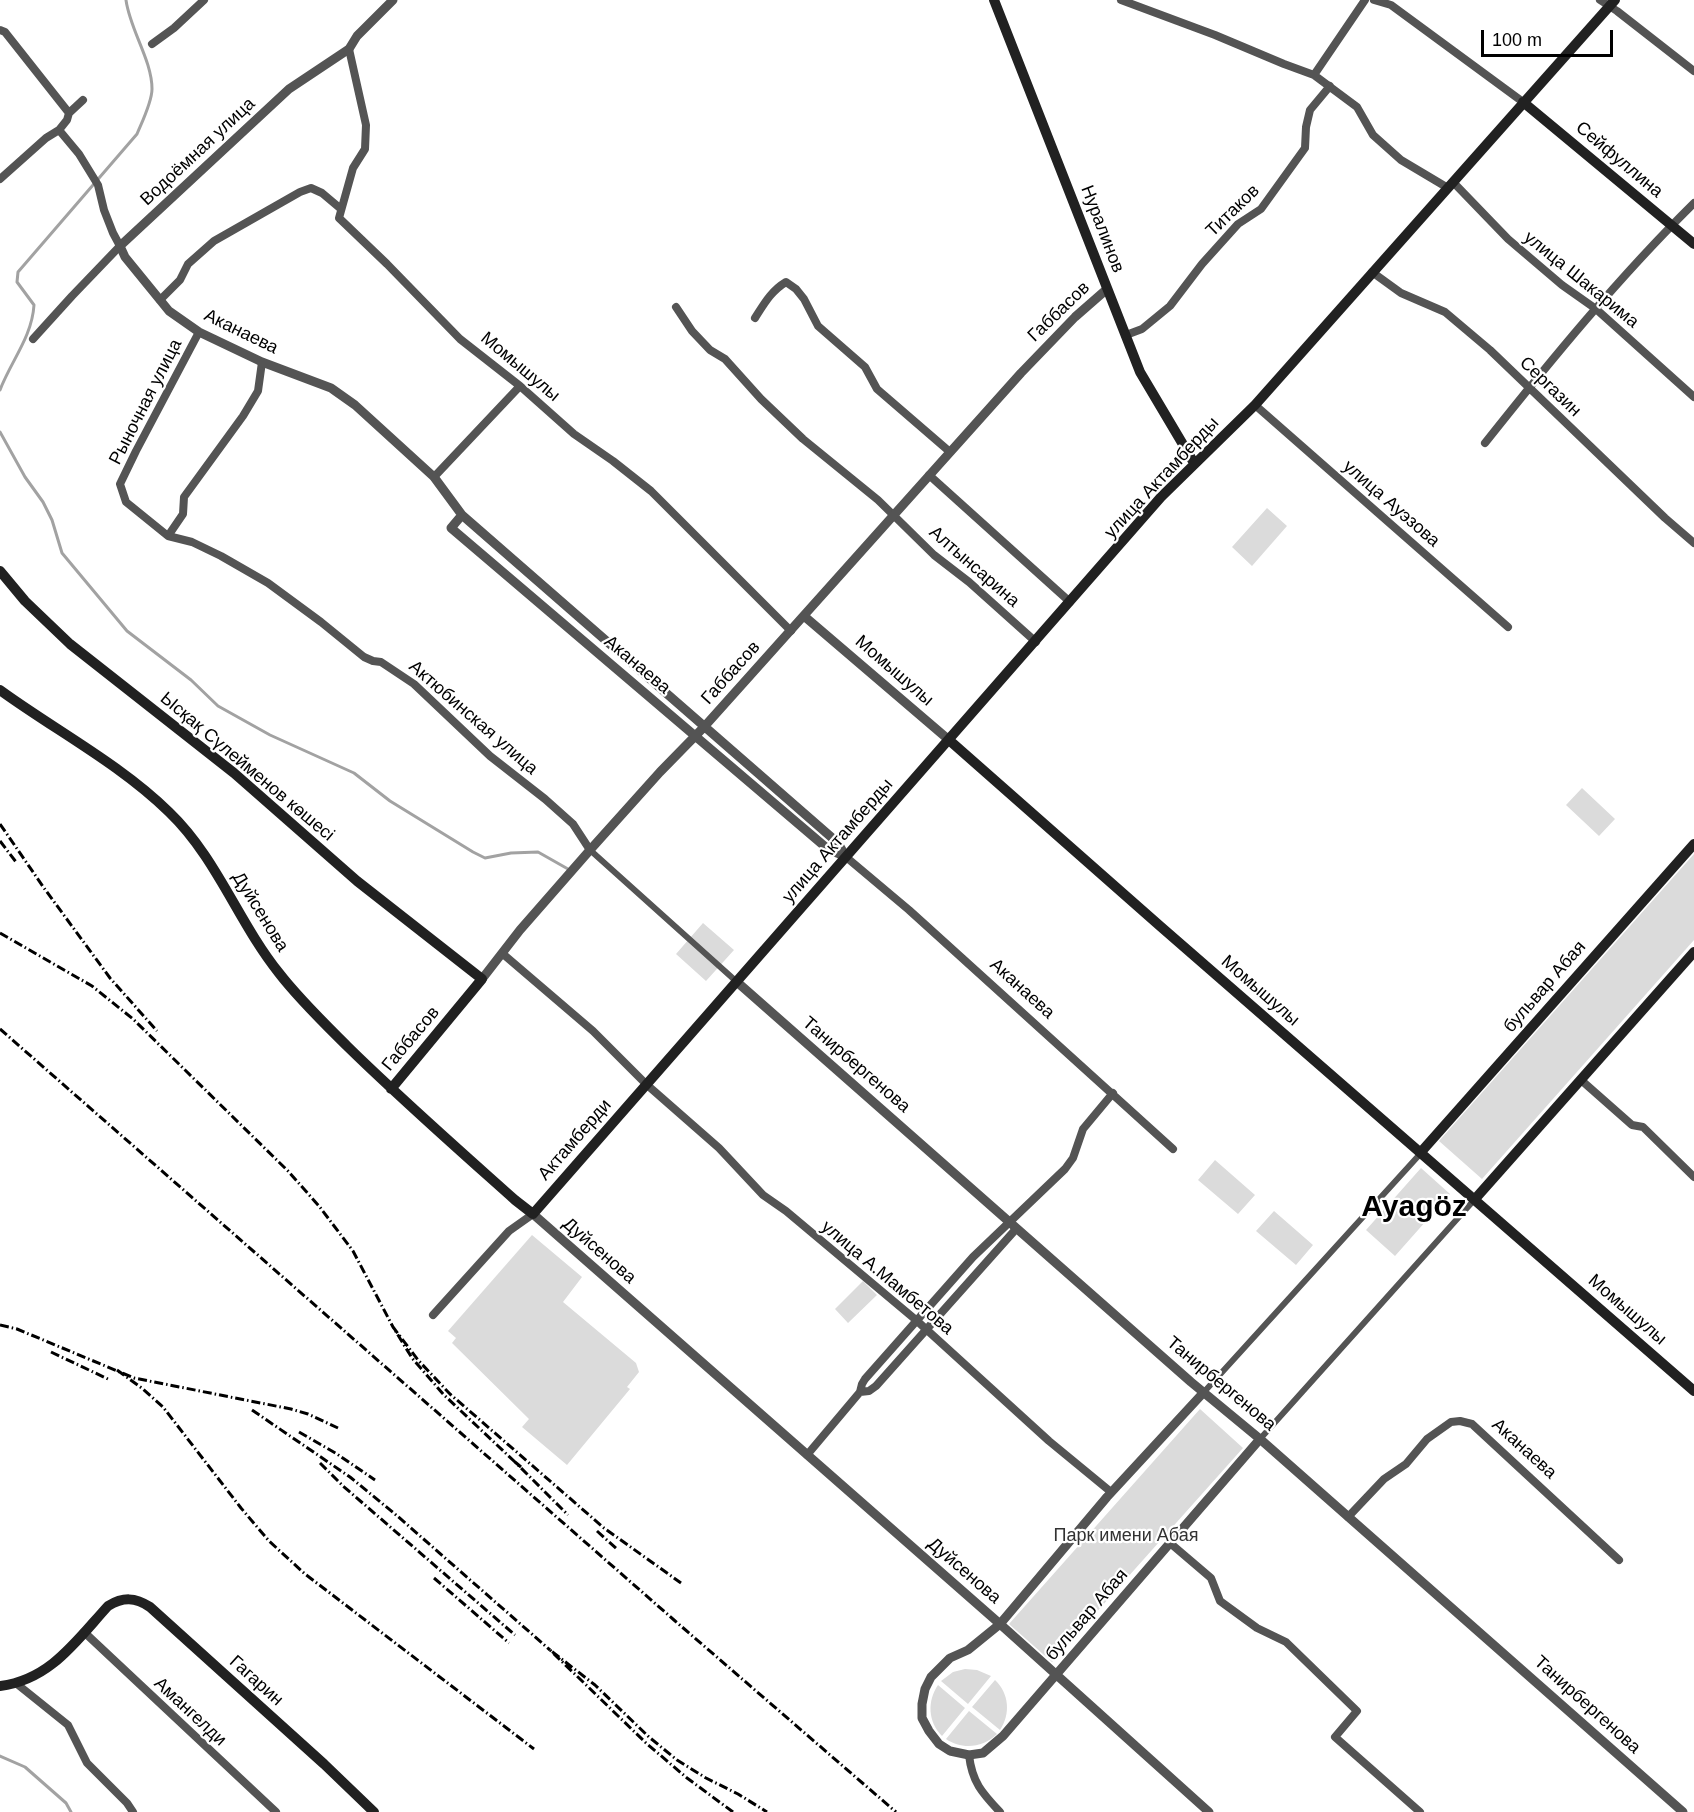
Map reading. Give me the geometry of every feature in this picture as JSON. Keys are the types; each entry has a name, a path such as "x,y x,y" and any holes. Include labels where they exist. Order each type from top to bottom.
{"main road":[{"name":"Нуралинов","path":"994,0 1140,372 1194,463"},
{"name":"улица Актамберды","path":"737,982 1161,497 1255,405 1451,185 1608,2"},
{"name":"Сейфуллина","path":"1523,102 1694,244"},
{"name":"Ысқақ Сүлейменов көшесі","path":"0,571 25,601 70,645 234,773 357,881 483,979"},
{"name":"Дуйсенова","path":"0,690 134,783 171,814 196,843 217,873 278,973 331,1030 391,1089 514,1200 533,1214"},
{"name":"Момышулы","path":"949,740 1694,1390"},
{"name":"бульвар Абая","path":"1421,1152 1694,844"},
{"path":"1475,1199 1694,952"},
{"name":"Габбасов","path":"391,1089 483,979"},
{"name":"Актамберди","path":"533,1214 737,982"},
{"name":"Гагарин","path":"84,1632 108,1606 117,1600 135,1599 150,1607 374,1812"},
{"path":"0,1686 17,1684 34,1677 56,1663 84,1632"}],"street":[{"path":"152,44 174,28 204,0"},
{"name":"Водоёмная улица","path":"33,339 120,246 289,90 349,49 357,36 393,0"},
{"name":"улица Шакарима","path":"1121,0 1314,75 1330,86 1357,107 1373,135 1401,160 1451,185 1508,239 1562,285 1596,309 1694,397"},
{"path":"1314,75 1365,0"},
{"path":"1374,0 1391,6 1523,102"},
{"path":"1608,2 1694,70"},
{"path":"0,30 5,33 69,113"},
{"path":"160,300 180,280 188,264 214,241 300,192 311,188 322,193 341,209 354,168 365,149 366,125 349,49"},
{"name":"Титаков","path":"1126,335 1143,328 1170,306 1202,264 1238,224 1261,209 1305,148 1310,110 1330,86"},
{"path":"0,179 46,138 59,130 67,120 69,113 82,100"},
{"name":"Аканаева","path":"59,130 79,154 96,181 105,210 125,257 169,311 199,332 262,362 330,388 355,405 434,477 462,515 838,843 846,857"},
{"path":"1485,443 1529,387 1596,309 1671,225 1694,203"},
{"name":"Момышулы","path":"341,209 339,218 460,339 520,386 574,434 651,491 791,631"},
{"name":"Сергазин","path":"1372,272 1401,293 1445,312 1490,350 1694,543"},
{"path":"755,318 776,288 786,282 804,299 818,326 865,367 877,389 950,452"},
{"name":"Габбасов","path":"483,979 520,930 660,772 705,727 1028,366 1075,317 1107,288"},
{"name":"Алтынсарина","path":"676,308 692,331 710,350 725,359 761,399 803,438 869,492 934,555 969,582 1036,642"},
{"name":"Рыночная улица","path":"168,536 126,502 120,484 199,332"},
{"path":"168,536 183,514 183,497 243,416 258,391 262,362"},
{"path":"434,477 520,386"},
{"name":"улица Ауэзова","path":"1255,405 1508,627"},
{"name":"Алтынсарина","path":"929,475 1070,602"},
{"name":"Аканаева","path":"462,515 451,528 829,850 846,857 909,910 1173,1149"},
{"name":"Актюбинская улица","path":"168,536 192,543 221,556 268,583 364,657 381,662 414,684 490,756 573,824 590,850"},
{"name":"Момышулы","path":"804,616 949,740"},
{"path":"590,850 737,982"},
{"name":"улица А.Мамбетова","path":"503,954 593,1031 646,1084 719,1148 763,1195 786,1211 916,1320 1049,1441 1112,1492"},
{"name":"Танирбергенова","path":"737,982 1683,1812"},
{"path":"1581,1080 1632,1125 1643,1127 1694,1177"},
{"path":"860,1392 869,1391 876,1386 1065,1169 1072,1158 1083,1129 1113,1094"},
{"path":"999,1812 982,1793 971,1770 969,1755 950,1751 939,1744 922,1718 925,1689 932,1677 950,1658 968,1650 1000,1624 1112,1492 1421,1152"},
{"path":"1260,1439 1475,1199"},
{"name":"Актамберди","path":"433,1315 509,1231 533,1214"},
{"name":"Дуйсенова","path":"533,1214 1000,1624 1209,1812"},
{"path":"807,1455 860,1392 865,1379 916,1320 973,1257 1013,1226"},
{"name":"Аканаева","path":"1348,1517 1384,1479 1406,1464 1427,1439 1451,1422 1460,1421 1472,1424 1619,1560"},
{"name":"бульвар Абая","path":"969,1755 982,1753 994,1744 1056,1676 1260,1439"},
{"path":"1170,1543 1211,1578 1220,1600 1257,1628 1286,1642 1358,1711 1335,1737 1420,1812"},
{"name":"Амангелди","path":"84,1632 276,1812"},
{"path":"17,1684 68,1725 87,1763 133,1812"}],"green space":[{"path":"1267,508 1287,526 1252,566 1232,547"},
{"path":"1582,788 1615,819 1599,836 1566,805"},
{"path":"1694,854 1694,940 1482,1179 1439,1141"},
{"path":"703,923 734,950 706,981 676,954"},
{"path":"1215,1160 1255,1195 1238,1214 1198,1180"},
{"path":"1421,1168 1450,1194 1395,1256 1366,1230"},
{"path":"1274,1211 1313,1245 1296,1265 1256,1231"},
{"path":"532,1235 582,1277 563,1302 636,1363 639,1372 627,1387 630,1389 567,1465 522,1427 529,1419 452,1343 456,1338 448,1331"},
{"path":"863,1281 877,1295 848,1323 835,1309"},
{"name":"Парк имени Абая","path":"1200,1409 1243,1448 1052,1662 1009,1624"},
{"path":"965,1669 977,1670 991,1676 968,1704 941,1681 953,1672"},
{"path":"995,1680 1006,1697 1007,1704 1006,1717 1000,1730 972,1707"},
{"path":"938,1685 965,1708 942,1736 934,1724 931,1711 932,1698"},
{"path":"969,1711 997,1734 979,1745 972,1746 959,1745 946,1739"}],"waterway":[{"path":"0,390 25,338 34,305 17,282 18,272 137,134 149,106 152,94 151,78 126,0"},
{"path":"0,432 25,477 43,502 52,520 62,553 127,631 191,680 218,706 270,735 354,773 390,801 485,858 511,853 538,852 568,869"},
{"path":"0,1756 25,1767 66,1803 71,1812"}],"railway":[{"path":"0,824 110,978 157,1031"},
{"path":"0,841 16,862"},
{"path":"0,933 92,986 133,1019 288,1171 319,1206 353,1251 393,1327"},
{"path":"0,1029 896,1812"},
{"path":"0,1325 17,1329 134,1378 291,1409 338,1428"},
{"path":"515,1462 444,1395 412,1358 393,1327 418,1360 450,1394 604,1528 681,1583"},
{"path":"51,1352 110,1380"},
{"path":"117,1370 163,1407 269,1541 305,1574 534,1749"},
{"path":"252,1410 350,1477 550,1650"},
{"path":"299,1432 375,1480"},
{"path":"521,1467 515,1462 568,1515"},
{"path":"320,1463 343,1486 515,1635"},
{"path":"597,1531 617,1549"},
{"path":"434,1578 509,1643"},
{"path":"733,1812 687,1778 646,1743 550,1650 595,1685 649,1737 677,1760 767,1812"}],"district":[{"name":"Ayagöz","path":"1414,1208"}]}
